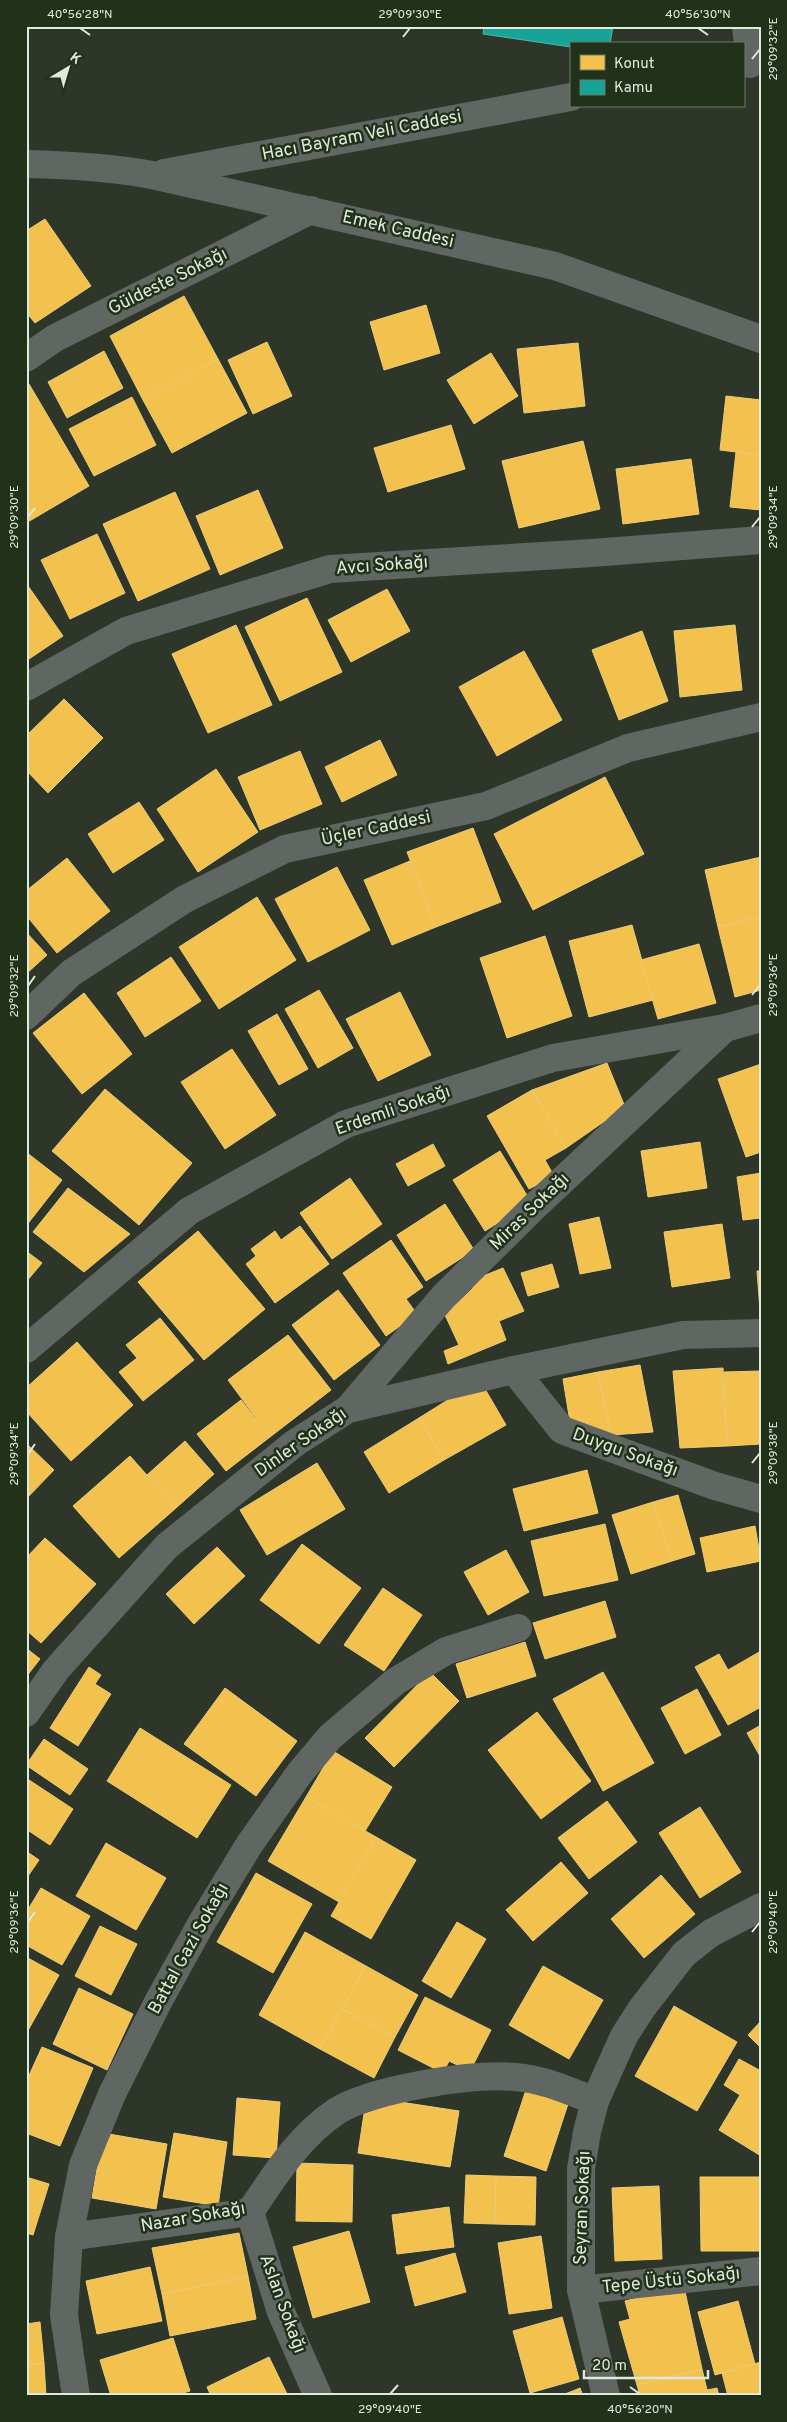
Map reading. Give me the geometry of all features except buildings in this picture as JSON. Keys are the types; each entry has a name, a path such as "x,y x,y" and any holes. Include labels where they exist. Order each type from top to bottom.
{"street":[{"path":"746,26 751,64"},
{"name":"Hacı Bayram Veli Caddesi","path":"152,175 570,97"},
{"name":"Emek Caddesi","path":"26,164 78,165 152,175 555,266 761,338"},
{"name":"Güldeste Sokağı","path":"26,358 55,338 311,210"},
{"name":"Avcı Sokağı","path":"26,687 126,631 330,568 592,553 761,540"},
{"name":"Üçler Caddesi","path":"26,1016 71,974 177,904 285,849 486,806 628,748 761,717"},
{"name":"Erdemli Sokağı","path":"26,1349 189,1211 346,1124 553,1058 725,1028 761,1018"},
{"name":"Miras Sokağı","path":"348,1409 444,1296 535,1206 725,1028"},
{"name":"Dinler Sokağı","path":"26,1714 56,1670 167,1546 295,1443 348,1409 514,1370 683,1335 761,1333"},
{"name":"Duygu Sokağı","path":"514,1370 562,1430 714,1486 761,1499"},
{"name":"Battal Gazi Sokağı","path":"76,2396 64,2315 68,2237 83,2165 97,2127 125,2069 201,1924 249,1846 298,1774 330,1737 396,1681 446,1651 518,1628"},
{"name":"Seyran Sokağı","path":"606,2396 581,2290 582,2169 586,2132 595,2101 624,2036 642,2008 684,1954 711,1933 761,1907"},
{"name":"Nazar Sokağı","path":"68,2237 250,2212 289,2155 317,2126 338,2111 366,2099 410,2086 484,2077 516,2077 550,2084 595,2101"},
{"name":"Aslan Sokağı","path":"250,2212 281,2312 318,2396"},
{"name":"Tepe Üstü Sokağı","path":"581,2290 761,2271"}]}
